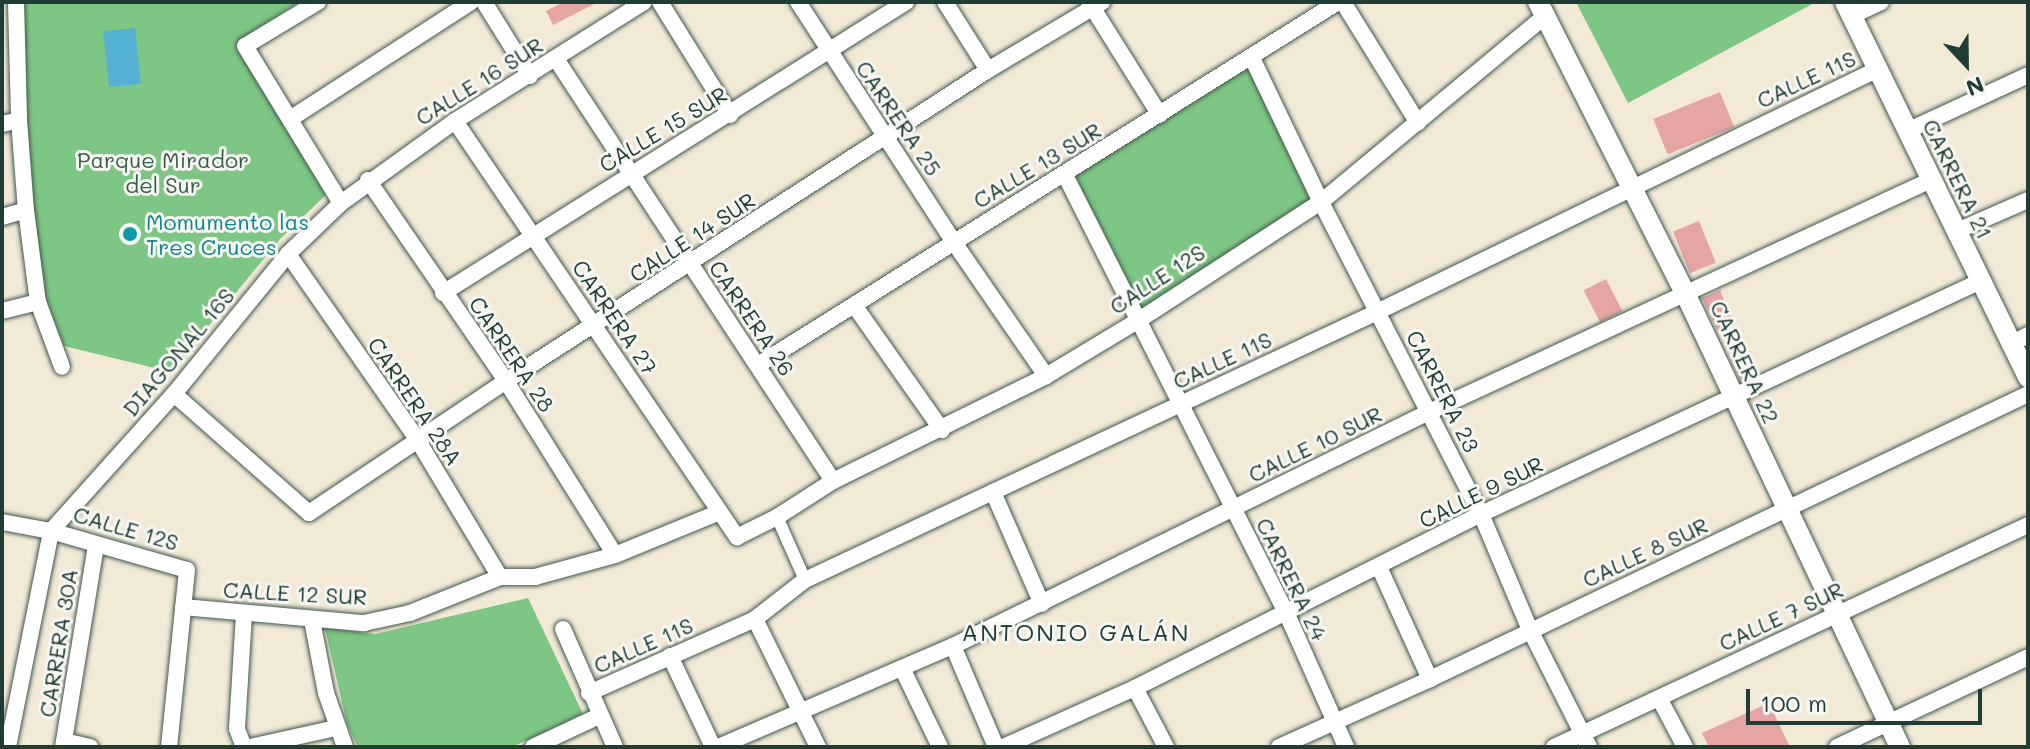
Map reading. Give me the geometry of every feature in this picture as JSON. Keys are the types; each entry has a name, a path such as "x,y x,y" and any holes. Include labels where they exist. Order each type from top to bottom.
{"street":[{"path":"16,2 8,30 10,122 38,302 62,367"},
{"path":"318,2 245,46 341,203"},
{"path":"290,119 471,2"},
{"path":"484,2 530,76"},
{"name":"CALLE 16 SUR","path":"341,203 368,180 455,121 644,2"},
{"path":"660,2 730,115"},
{"name":"CARRERA 25","path":"798,2 953,241 1046,376"},
{"name":"CALLE 15 SUR","path":"443,293 906,2"},
{"path":"945,2 988,70"},
{"path":"1341,2 1418,123"},
{"name":"CALLE 13 SUR","path":"758,365 1341,2"},
{"name":"CALLE 12S","path":"737,537 777,517 833,481 942,430 1046,376 1139,320 1321,202 1418,123 1542,8 1564,2"},
{"path":"1848,9 1881,2"},
{"path":"1095,4 1160,115"},
{"name":"CALLE 14 SUR","path":"174,394 309,513 506,381 1095,4"},
{"name":"CARRERA 22","path":"1542,8 1685,293 1900,747"},
{"name":"CARRERA 21","path":"1848,9 1981,281 2020,340 2028,378"},
{"name":"CARRERA 23","path":"1252,58 1321,202 1481,514 1530,630 1586,740"},
{"name":"CARRERA 26","path":"556,59 833,481"},
{"name":"CALLE 11S","path":"589,693 755,619 805,580 1377,312 1878,69"},
{"path":"1907,131 2028,75"},
{"name":"CARRERA 27","path":"455,121 737,537"},
{"name":"CARRERA 24","path":"1065,175 1286,612 1346,747"},
{"name":"CARRERA 28","path":"368,180 506,381 615,555"},
{"name":"CALLE 10 SUR","path":"715,747 953,646 1429,412 1931,180"},
{"path":"1957,231 2028,200"},
{"name":"DIAGONAL 16S","path":"51,531 174,394 288,254 341,203"},
{"path":"2,217 26,210"},
{"name":"CARRERA 28A","path":"288,254 417,439 500,577"},
{"name":"CALLE 9 SUR","path":"1003,747 1135,688 1380,569 1481,514 1981,281"},
{"path":"2,311 38,302"},
{"path":"854,305 942,430"},
{"name":"CALLE 8 SUR","path":"1279,747 1430,679 2028,394"},
{"path":"993,492 1042,604"},
{"name":"CALLE 12 SUR","path":"183,607 364,623 410,613 500,577 535,577 615,555 720,512"},
{"path":"777,517 805,580"},
{"name":"CALLE 12S","path":"2,522 51,531 187,570 183,607"},
{"name":"CALLE 7 SUR","path":"1554,747 1586,740 1659,698 2028,525"},
{"path":"8,747 51,531"},
{"name":"CARRERA 30A","path":"64,744 96,546"},
{"path":"1380,569 1430,679"},
{"path":"169,747 183,607"},
{"path":"244,614 237,729 247,747 336,728"},
{"path":"755,619 818,747"},
{"path":"312,620 336,728 345,747"},
{"path":"563,629 615,747"},
{"path":"953,646 996,747"},
{"path":"670,656 715,747"},
{"path":"1837,747 2028,657"},
{"path":"902,668 940,747"},
{"path":"1135,688 1166,747"},
{"path":"1659,698 1685,747"},
{"path":"533,747 599,716"},
{"path":"64,744 90,747"}],"green space":[{"name":"Parque Mirador del Sur","path":"20,2 299,2 240,40 332,189 280,239 171,372 64,346 41,284 30,196"},
{"path":"1576,2 1816,2 1628,103"},
{"path":"1248,68 1311,201 1143,310 1075,176"},
{"path":"528,598 583,714 512,747 358,747 347,724 325,628 375,634"}],"water":[{"path":"135,28 141,84 109,87 103,31"}],"building":[{"path":"564,2 598,2 553,25 546,11"},
{"path":"1720,92 1734,127 1667,154 1653,119"},
{"path":"1699,221 1716,263 1690,273 1673,231"},
{"path":"1606,279 1622,311 1600,322 1584,290"},
{"path":"1720,290 1734,326 1718,332 1702,298"},
{"path":"1750,351 1759,372 1740,380 1731,359"},
{"path":"1769,703 1790,747 1709,747 1702,733"}],"place":[{"name":"Momumento las Tres Cruces","path":"130,234"}],"district":[{"name":"ANTONIO GALÁN","path":"1076,632"}]}
